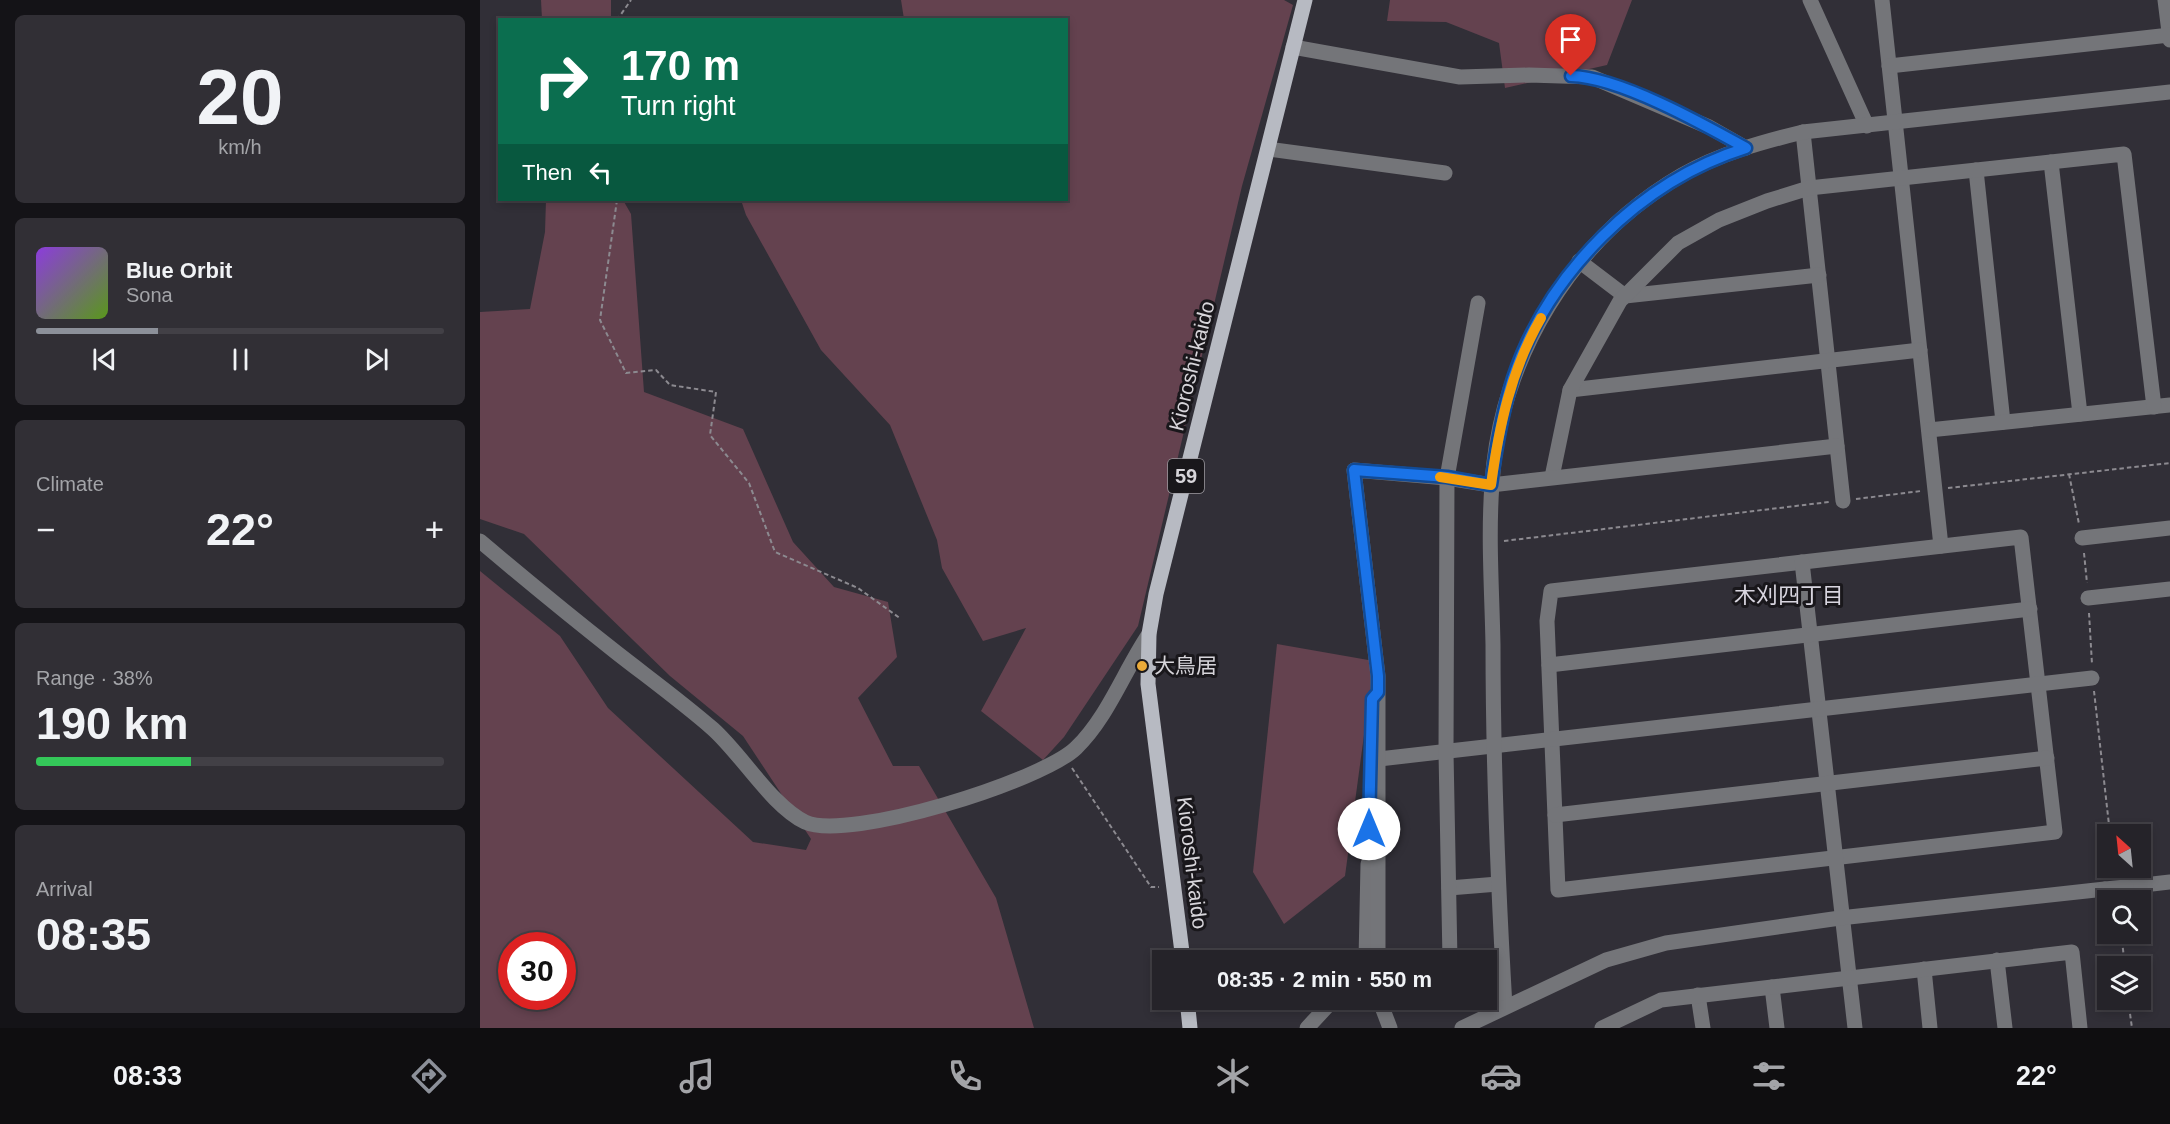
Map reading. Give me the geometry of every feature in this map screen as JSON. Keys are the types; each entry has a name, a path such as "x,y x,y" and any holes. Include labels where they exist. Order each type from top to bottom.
{"main road":[{"name":"Kioroshi-kaido","path":"1182,950 1148,684 1149,634 1156,594 1305,0"},
{"path":"1188,1010 1190,1028"}],"street":[{"path":"1810,0 1868,126"},
{"path":"1882,0 1941,546"},
{"path":"2165,0 2170,40"},
{"path":"1889,66 2170,35"},
{"path":"1293,47 1460,78 1529,75 1592,77 1709,127 1746,148"},
{"path":"1505,1007 1493,747 1491,485 1501,417 1528,340 1579,261 1644,201 1682,175 1724,155 1746,148 1803,132 2170,92"},
{"path":"1803,132 1842,501"},
{"path":"1268,149 1445,173"},
{"path":"1552,477 1570,390 1625,296 1678,243 1719,220 1767,201 1809,188 2124,154 2154,406"},
{"path":"2051,162 2080,414"},
{"path":"1976,170 2003,423"},
{"path":"1579,261 1625,296 1819,275"},
{"path":"1450,950 1446,752 1447,477 1478,303"},
{"path":"1570,390 1920,350"},
{"path":"1929,430 2170,405"},
{"path":"1378,950 1378,692 1354,470 1447,477 1491,485 1837,446"},
{"path":"2082,538 2170,528"},
{"path":"2021,537 2055,832 1558,890 1547,621 1551,591 1941,546 2021,537"},
{"path":"480,541 713,729 752,770 778,802 807,823 855,825 910,815 1031,775 1075,749 1101,717 1149,634"},
{"path":"1802,562 1837,858 1840,918 1855,1028"},
{"path":"2088,598 2170,589"},
{"path":"1549,665 2030,609"},
{"path":"1379,759 2092,678"},
{"path":"1366,950 1369,738 1372,699 1378,692"},
{"path":"1555,815 2047,758"},
{"path":"1462,1028 1606,960 1635,950 1693,937 1840,918 2170,882"},
{"path":"1449,888 1498,884"},
{"path":"1602,1028 1661,1000 2072,952 2080,1028"},
{"path":"1997,960 2005,1028"},
{"path":"1924,969 1930,1028"},
{"path":"1772,987 1777,1028"},
{"path":"1698,995 1703,1028"},
{"path":"1307,1028 1324,1010"},
{"path":"1384,1010 1390,1028"}],"path":[{"path":"619,18 631,0"},
{"path":"617,201 600,320 626,373 656,370 670,385 716,392 710,435 749,483 775,552 858,588 901,619"},
{"path":"2069,474 2082,538 2092,678 2109,824"},
{"path":"1064,756 1151,887 1174,888"},
{"path":"2130,1010 2132,1028"}],"shaded area":[{"path":"541,0 611,0 611,18 542,18"},
{"path":"901,0 1284,0 1293,5 1242,186 1138,626 1064,737 1043,760 981,711 1026,628 983,641 942,568 937,540 890,425 821,350 746,215 741,201 1068,201 1068,18 904,18"},
{"path":"1390,0 1632,0 1607,65 1505,88 1499,43 1446,22 1387,21"},
{"path":"546,201 624,201 631,214 644,392 743,429 793,542 834,587 888,602 897,657 858,698 893,766 919,766 996,898 1034,1028 480,1028 480,571 560,636 608,708 753,842 806,850 811,839 743,736 670,676 524,534 480,519 480,312 530,309 545,232"},
{"path":"1277,644 1374,661 1345,876 1284,924 1253,872"}],"slow traffic":[{"path":"1440,477 1491,485 1501,417 1528,340 1541,318"}],"place":[{"name":"大鳥居","path":"1142,666"}],"district":[{"name":"木刈四丁目","path":"1789,595"}],"route":[{"path":"1369,829 1369,738 1372,699 1378,692 1378,676 1354,470 1447,477 1491,485 1501,417 1528,340 1579,261 1590,248 1644,201 1682,175 1724,155 1746,148 1709,127 1636,94 1592,77 1571,76"}]}
